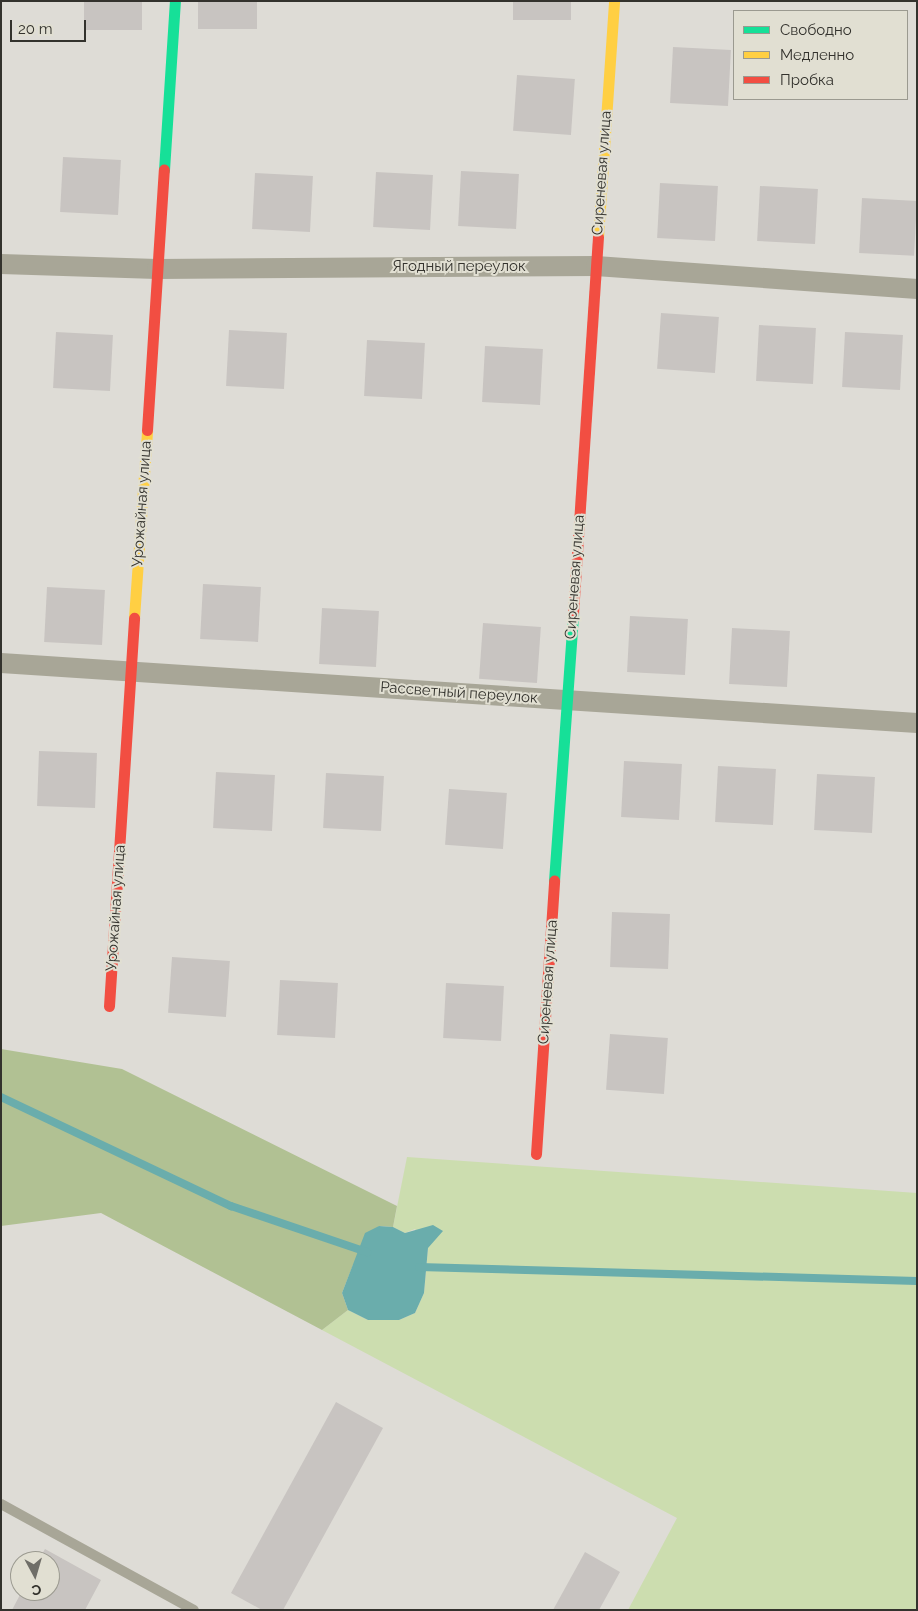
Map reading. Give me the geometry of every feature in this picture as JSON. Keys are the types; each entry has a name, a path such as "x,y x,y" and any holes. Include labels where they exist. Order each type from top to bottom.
{"street":[{"name":"Урожайная улица","path":"109,1006 174,1"},
{"name":"Сиреневая улица","path":"536,1154 614,1"},
{"name":"Ягодный переулок","path":"1,264 157,269 596,266 917,289"},
{"name":"Рассветный переулок","path":"1,663 917,723"}],"lane":[{"path":"1,1504 194,1610"}],"green space":[{"path":"1,1049 122,1069 397,1206 393,1227 379,1226 353,1265 342,1293 348,1310 322,1330 101,1213 1,1226"},
{"path":"407,1157 917,1193 917,1610 628,1610 677,1518 322,1330 348,1310 368,1320 399,1320 415,1313 424,1293 428,1248 415,1229 405,1233 393,1227"}],"water":[{"path":"433,1225 443,1231 428,1248 424,1293 415,1313 399,1320 368,1320 348,1310 342,1293 365,1233 379,1226 393,1227 405,1233"}],"building":[{"path":"84,1 142,1 142,30 84,30"},
{"path":"198,1 257,1 257,29 198,29"},
{"path":"513,1 571,1 571,20 513,20"},
{"path":"673,47 731,50 728,106 670,103"},
{"path":"517,75 575,79 571,135 513,131"},
{"path":"63,157 121,160 118,215 60,212"},
{"path":"461,171 519,174 516,229 458,226"},
{"path":"376,172 433,175 430,230 373,227"},
{"path":"255,173 313,176 310,232 252,229"},
{"path":"660,183 718,186 715,241 657,238"},
{"path":"760,186 818,189 815,244 757,241"},
{"path":"862,198 917,201 914,256 859,253"},
{"path":"661,313 719,317 715,373 657,369"},
{"path":"759,325 816,328 813,384 756,381"},
{"path":"229,330 287,333 284,389 226,386"},
{"path":"56,332 113,335 110,391 53,388"},
{"path":"845,332 903,335 900,390 842,387"},
{"path":"367,340 425,343 422,399 364,396"},
{"path":"485,346 543,349 540,405 482,402"},
{"path":"203,584 261,587 258,642 200,639"},
{"path":"47,587 105,590 102,645 44,642"},
{"path":"322,608 379,611 376,667 319,664"},
{"path":"630,616 688,619 685,675 627,672"},
{"path":"483,623 541,627 537,683 479,679"},
{"path":"732,628 790,631 787,687 729,684"},
{"path":"39,751 97,753 95,808 37,806"},
{"path":"624,761 682,764 679,820 621,817"},
{"path":"718,766 776,769 773,825 715,822"},
{"path":"216,772 275,775 272,831 213,828"},
{"path":"326,773 384,776 381,831 323,828"},
{"path":"817,774 875,777 872,833 814,830"},
{"path":"449,789 507,793 503,849 445,845"},
{"path":"612,912 670,914 668,969 610,967"},
{"path":"172,957 230,961 226,1017 168,1013"},
{"path":"280,980 338,983 335,1038 277,1035"},
{"path":"446,983 504,986 501,1041 443,1038"},
{"path":"610,1034 668,1038 664,1094 606,1090"},
{"path":"336,1402 383,1428 283,1610 262,1610 231,1593"},
{"path":"585,1552 620,1572 599,1610 553,1610"},
{"path":"60,1557 101,1580 85,1610 12,1610 17,1601 60,1601"}],"waterway":[{"path":"1,1097 231,1206 367,1252"},
{"path":"419,1267 917,1281"}],"traffic: fast":[{"path":"164,170 175,1"},
{"path":"554,881 573,613"}],"traffic: slow":[{"path":"598,237 614,1"},
{"path":"134,618 147,430"}],"traffic: jam":[{"path":"147,430 164,170"},
{"path":"573,613 598,237"},
{"path":"109,1006 134,618"},
{"path":"536,1154 554,881"}]}
